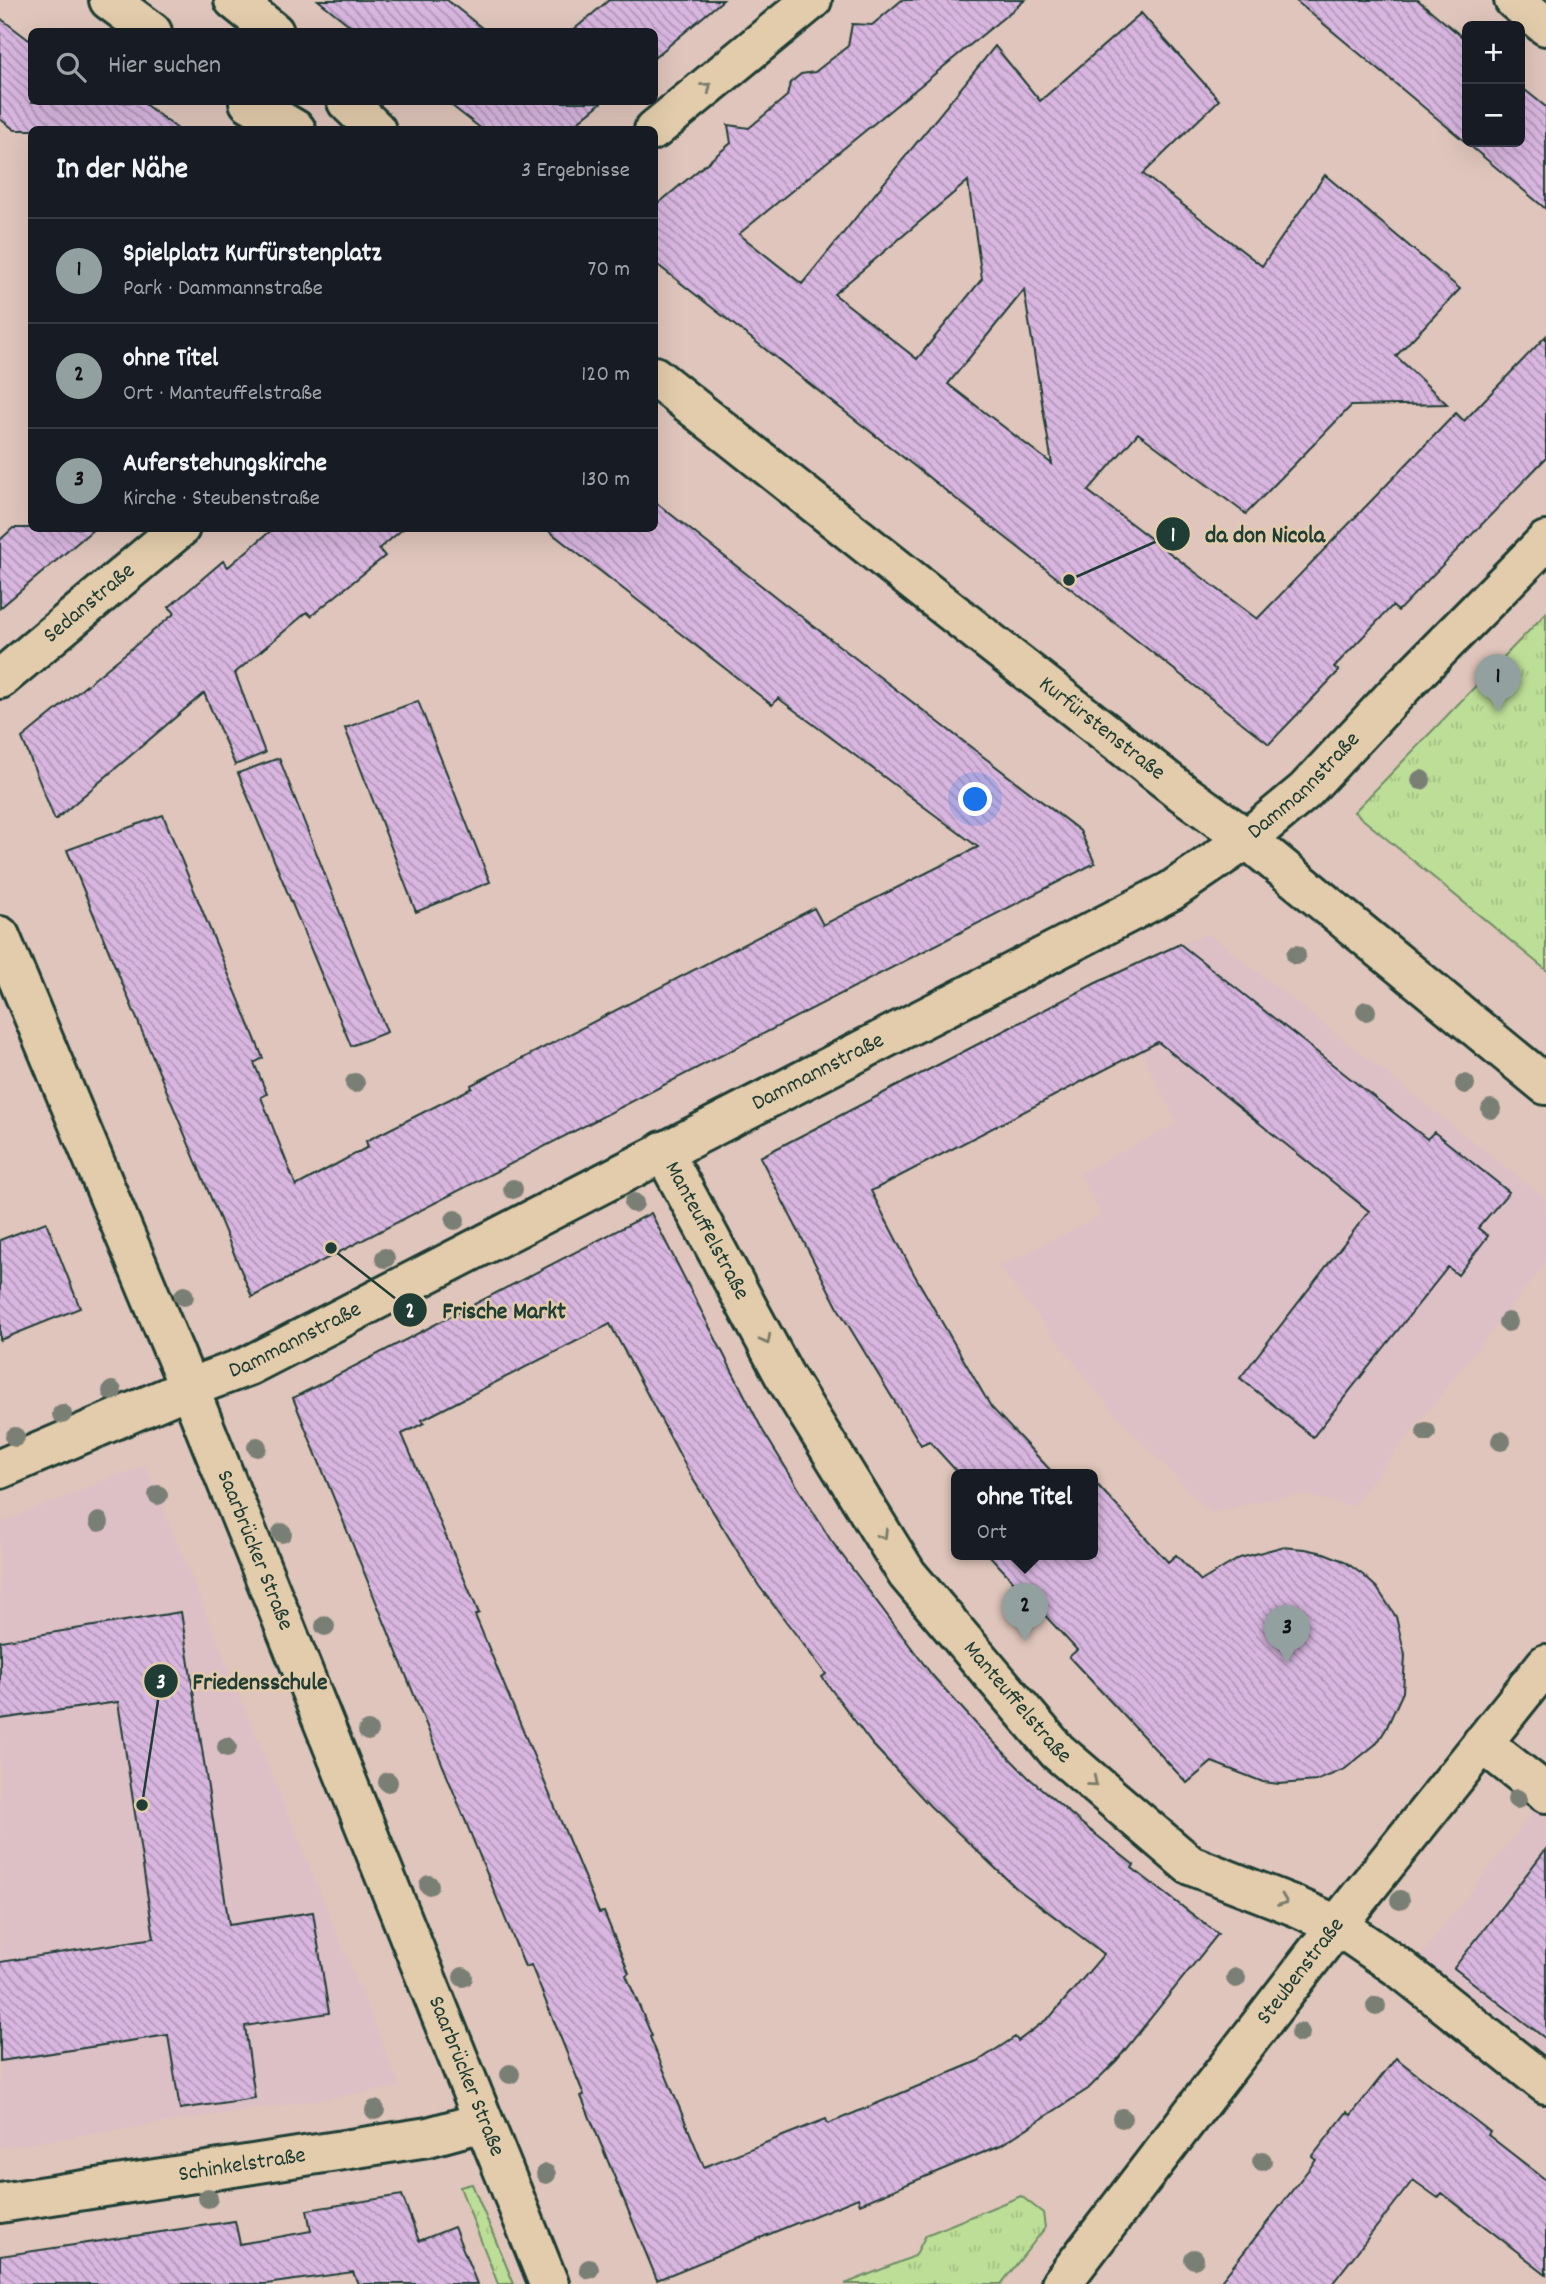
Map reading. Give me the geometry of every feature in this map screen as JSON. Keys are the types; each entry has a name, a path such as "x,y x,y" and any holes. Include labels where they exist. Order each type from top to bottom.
{"street":[{"path":"109,0 147,28"},
{"path":"234,0 269,28"},
{"path":"658,127 812,0"},
{"path":"1514,0 1546,26"},
{"path":"255,105 289,126"},
{"path":"350,105 372,126"},
{"name":"Kurfürstenstraße","path":"658,379 1034,677 1248,839 1546,1085"},
{"name":"Sedanstraße","path":"0,679 175,532"},
{"name":"Dammannstraße","path":"0,1469 189,1388 248,1366 1171,891 1248,839 1304,791 1546,541"},
{"name":"Saarbrücker Straße","path":"0,936 189,1388 549,2284"},
{"name":"Manteuffelstraße","path":"663,1151 784,1375 907,1574 1057,1751 1190,1865 1337,1925 1401,1969 1546,2084"},
{"name":"Steubenstraße","path":"1061,2284 1337,1925 1546,1664"},
{"path":"1482,1743 1546,1793"},
{"name":"Schinkelstraße","path":"0,2203 428,2137 483,2122"}],"shaded area":[{"path":"1209,934 1546,1199 1546,1263 1352,1506 1303,1495 1259,1501 1211,1513 1114,1413 999,1267 1102,1215 1080,1174 1177,1123 1105,978"},
{"path":"145,1465 400,2087 0,2148 0,1523"},
{"path":"1546,1796 1546,2057 1419,1958"}],"green space":[{"path":"1546,613 1546,970 1354,812"},
{"path":"472,2184 514,2284 498,2284 460,2187"},
{"path":"1021,2196 1043,2213 1045,2228 1001,2284 845,2284 915,2256 926,2235"}],"building":[{"path":"318,0 447,0 482,28 353,28"},
{"path":"609,0 723,0 658,55 658,28 576,28"},
{"path":"902,0 1025,0 739,234 802,284 995,46 1040,101 1141,13 1219,100 1143,174 1262,266 1325,175 1460,289 1396,356 1447,404 1351,406 1246,514 1138,433 1088,491 1257,619 1456,413 1464,421 1546,336 1546,458 1398,611 1392,606 1334,667 1339,671 1269,744 658,265 658,204 731,143 728,125 749,128 787,96 790,83 801,74 815,72 848,46 852,24 872,25","holes":["968,181 982,279 917,359 834,294","1024,290 1052,464 948,384"]},
{"path":"1295,0 1418,0 1462,37 1462,139"},
{"path":"0,18 28,39 28,105 146,105 174,126 28,126 28,130 15,130 0,119"},
{"path":"1525,90 1546,107 1546,209 1472,147 1525,147"},
{"path":"451,105 598,105 573,126 478,126"},
{"path":"658,504 1080,831 1095,863 252,1297 67,850 163,815 263,1058 254,1063 267,1094 261,1097 296,1186 368,1147 366,1141 814,908 823,925 978,847 778,698 772,705 550,532 658,532"},
{"path":"13,528 28,528 28,532 90,532 0,608 0,540"},
{"path":"269,532 399,532 379,549 385,556 311,616 307,612 235,673 265,753 235,765 204,693 55,820 22,738 175,613 169,607 223,561 228,567"},
{"path":"418,701 490,882 416,912 345,728"},
{"path":"279,758 387,1032 351,1046 238,773"},
{"path":"1180,944 1427,1139 1434,1132 1509,1192 1478,1228 1488,1236 1458,1275 1448,1267 1313,1437 1240,1378 1369,1211 1158,1042 871,1191 914,1274 991,1407 1049,1469 955,1469 929,1441 921,1445 839,1310 760,1157 1096,983"},
{"path":"651,1213 763,1431 830,1539 932,1675 1028,1777 1134,1865 1132,1868 1218,1934 1117,2060 1088,2089 1001,2145 860,2204 858,2198 657,2280 581,2096 584,2095 531,1965 525,1967 293,1398","holes":["610,1324 691,1476 759,1586 826,1674 822,1677 872,1744 930,1806 1015,1887 1104,1954 1051,2016 1018,2041 1015,2037 978,2061 828,2124 826,2119 704,2167 650,2037 652,2036 626,1975 629,1973 604,1912 599,1913 475,1615 479,1613 402,1434 424,1423 422,1420"]},
{"path":"46,1222 80,1308 0,1340 0,1240"},
{"path":"1098,1485 1168,1562 1176,1555 1201,1581 1240,1558 1281,1547 1324,1553 1344,1561 1377,1588 1396,1617 1405,1655 1403,1692 1377,1743 1345,1769 1316,1781 1279,1784 1263,1782 1212,1762 1187,1783 1069,1657 1077,1650 994,1560 1098,1560"},
{"path":"181,1612 229,1925 313,1912 329,2013 245,2026 255,2098 180,2109 168,2035 0,2061 0,1962 154,1938 118,1702 0,1719 0,1641"},
{"path":"1546,1849 1546,2039 1454,1968"},
{"path":"1396,2058 1546,2180 1546,2274 1442,2193 1438,2198 1413,2180 1332,2284 1219,2284 1316,2160 1312,2157 1347,2112 1351,2115"},
{"path":"402,2195 419,2241 454,2227 477,2284 358,2284 353,2272 266,2284 0,2284 0,2256 235,2221 240,2244 311,2231 307,2210"}],"place":[{"name":"da don Nicola","path":"1069,580"},
{"name":"Spielplatz Kurfürstenplatz","path":"1498,712"},
{"name":"Frische Markt","path":"331,1248"},
{"name":"ohne Titel","path":"1025,1641"},
{"name":"Auferstehungskirche","path":"1287,1663"},
{"name":"Friedensschule","path":"142,1805"}]}
